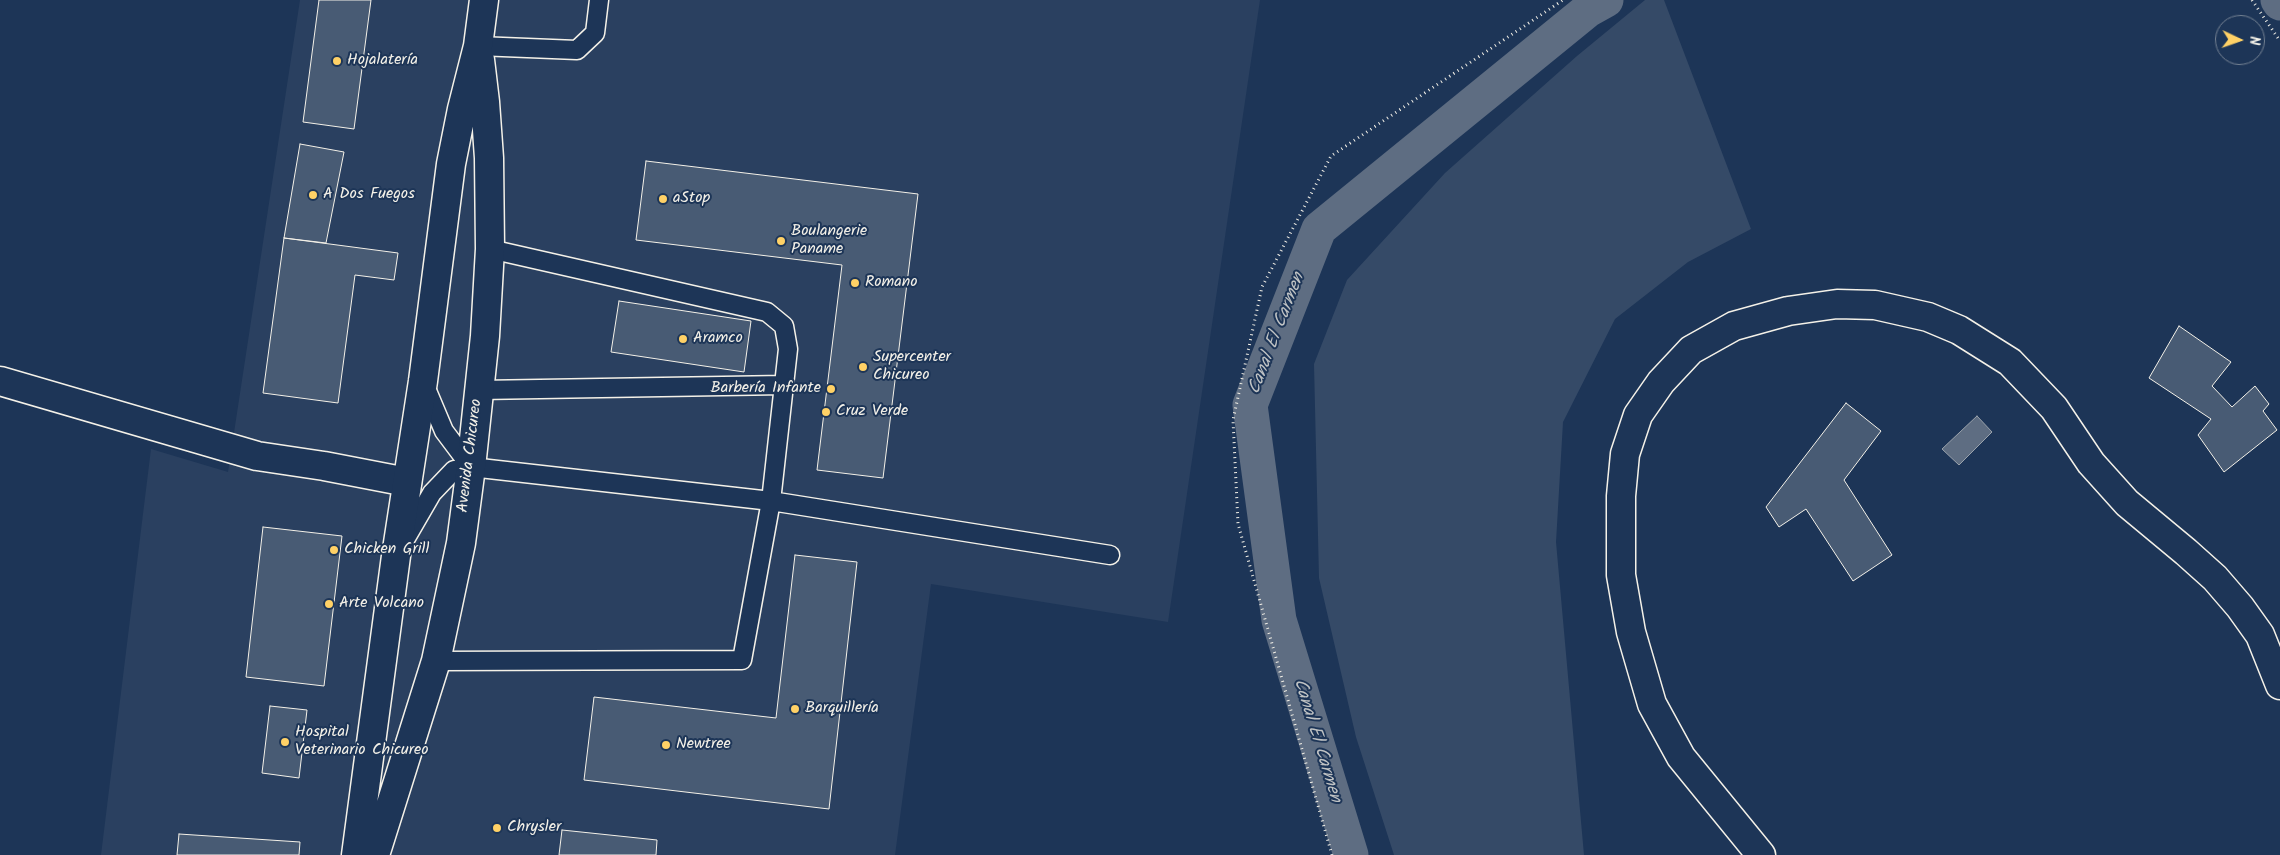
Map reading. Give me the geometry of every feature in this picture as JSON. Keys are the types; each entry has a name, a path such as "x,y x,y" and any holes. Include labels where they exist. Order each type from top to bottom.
{"street":[{"name":"Avenida Chicureo","path":"356,855 396,556 423,381 451,164 462,109 478,46 484,0"},
{"name":"Avenida Chicureo","path":"375,855 436,661 461,543 471,467 490,249 489,158 478,46"},
{"path":"1761,855 1681,757 1652,704 1631,632 1621,575 1622,496 1625,454 1638,415 1660,382 1692,350 1734,326 1788,310 1837,304 1875,305 1928,317 1958,330 2010,362 2054,408 2091,463 2127,504 2215,578 2240,607 2260,635 2280,685"},
{"path":"0,381 257,456 333,467 407,482"}],"lane":[{"path":"478,46 577,50 595,33 599,0"},
{"path":"436,661 742,660 771,501 788,349 784,326 767,312 490,249"},
{"path":"423,381 444,431 471,467"},
{"path":"479,390 784,385"},
{"path":"396,556 432,493 454,470 471,467 771,501 1110,555"}],"path":[{"path":"1332,855 1238,524 1233,420 1262,287 1331,156 1563,0"},
{"path":"2252,0 2280,41"}],"shaded area":[{"path":"300,0 1260,0 1168,622 931,584 895,855 101,855 151,449 228,472"},
{"path":"1645,0 1664,0 1751,229 1688,262 1615,319 1563,422 1556,542 1584,855 1394,855 1356,737 1319,578 1314,364 1347,280 1445,173 1577,56"},
{"path":"1977,416 1992,432 1959,465 1942,449"}],"building":[{"name":"Hojalatería","path":"319,0 371,0 354,129 303,122"},
{"name":"A Dos Fuegos","path":"300,144 344,152 326,243 284,238"},
{"name":"Supercenter Chicureo","path":"646,161 918,194 883,478 817,470 842,265 636,240"},
{"path":"284,238 398,253 394,280 355,275 338,403 263,393"},
{"path":"619,301 751,321 744,372 611,352"},
{"path":"2179,326 2231,362 2212,386 2232,407 2255,386 2269,404 2263,411 2277,430 2224,472 2198,435 2211,419 2149,378"},
{"path":"1846,403 1881,431 1844,480 1892,555 1853,581 1806,509 1779,527 1766,507"},
{"path":"263,527 342,536 324,686 246,677"},
{"path":"795,555 857,562 829,809 584,780 594,697 776,718"},
{"name":"Hospital Veterinario Chicureo","path":"270,706 307,710 299,778 262,773"},
{"path":"562,830 657,840 656,855 559,855"},
{"path":"179,834 300,842 299,855 177,855"}],"waterway":[{"name":"Canal El Carmen","path":"1351,855 1279,620 1250,405 1319,229 1588,10 1606,0"}],"place":[{"name":"Hojalatería","path":"337,61"},
{"name":"A Dos Fuegos","path":"313,195"},
{"name":"aStop","path":"663,199"},
{"name":"Boulangerie Paname","path":"781,241"},
{"name":"Romano","path":"855,283"},
{"name":"Aramco","path":"683,339"},
{"name":"Supercenter Chicureo","path":"863,367"},
{"name":"Barbería Infante","path":"831,389"},
{"name":"Cruz Verde","path":"826,412"},
{"name":"Chicken Grill","path":"334,550"},
{"name":"Arte Volcano","path":"329,604"},
{"name":"Barquillería","path":"795,709"},
{"name":"Hospital Veterinario Chicureo","path":"285,742"},
{"name":"Newtree","path":"666,745"},
{"name":"Chrysler","path":"497,828"}]}
